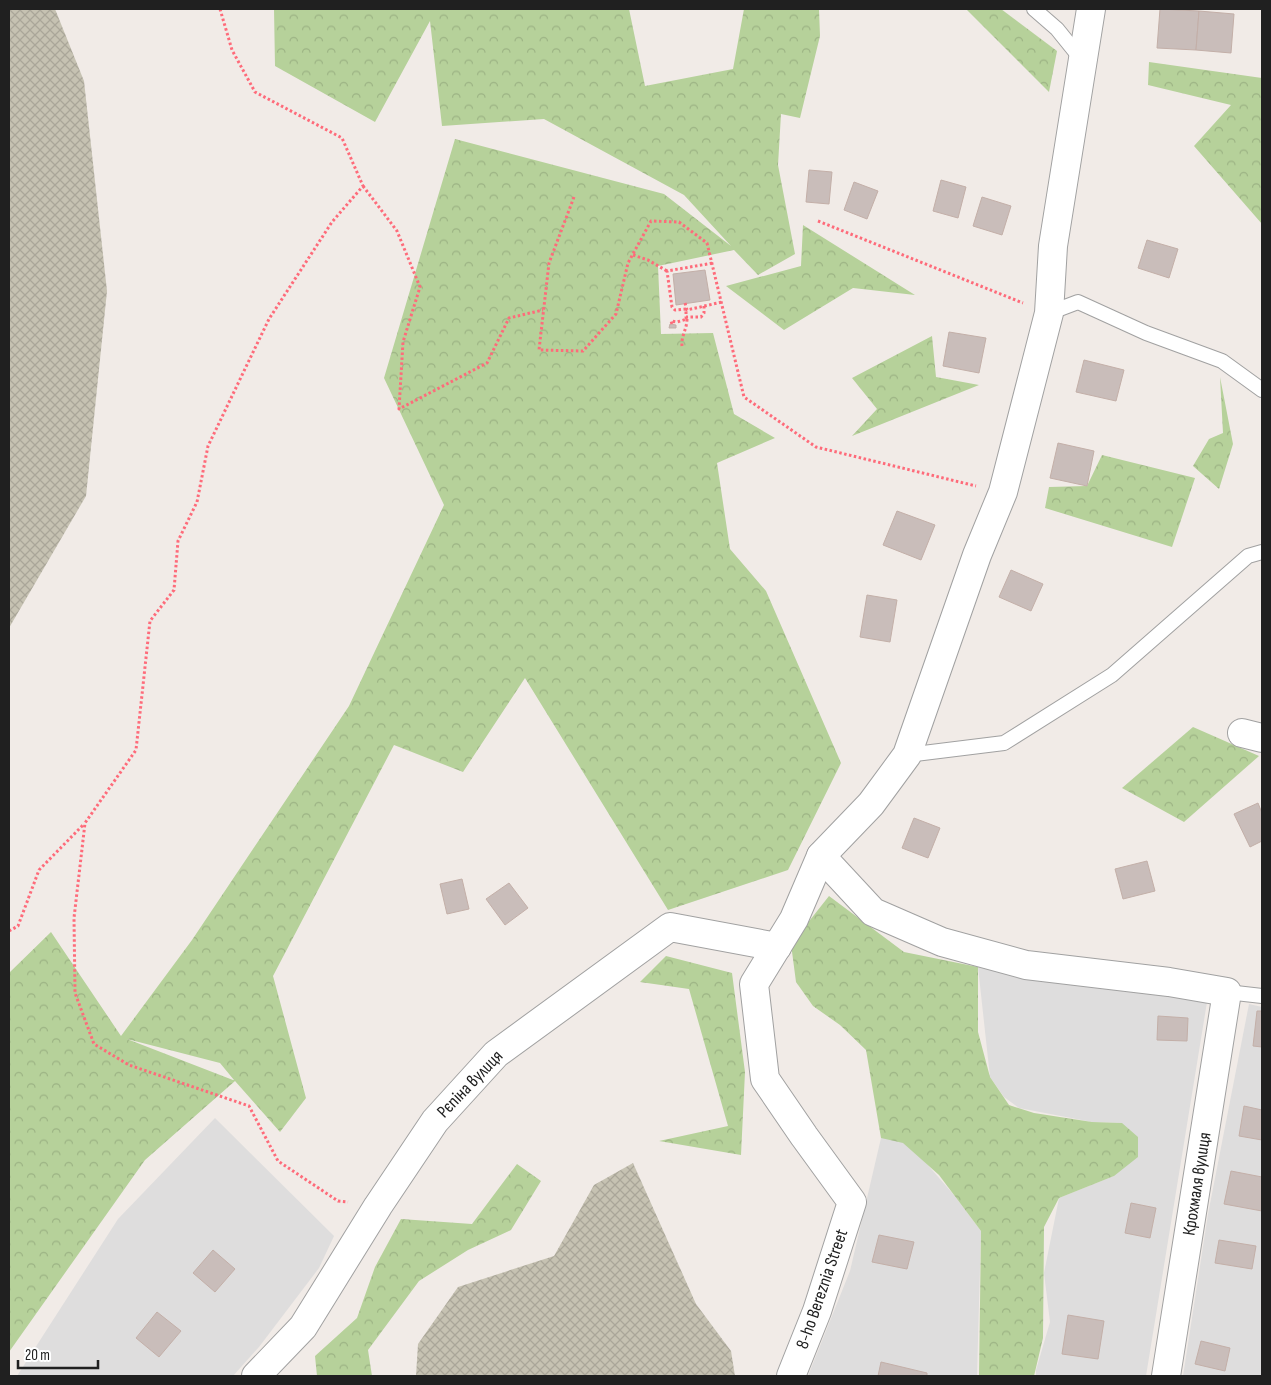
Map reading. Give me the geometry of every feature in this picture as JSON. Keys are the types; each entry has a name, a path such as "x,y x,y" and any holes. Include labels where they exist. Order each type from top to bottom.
{"street":[{"path":"777,947 794,919 821,856 871,804 907,755 977,555 1003,492 1049,313 1053,246 1090,9"},
{"path":"821,856 873,912 942,942 1026,965 1169,982 1227,992"},
{"name":"Рєпіна вулиця","path":"256,1376 303,1327 378,1206 435,1121 496,1054 670,927 777,947"},
{"name":"8-ho Bereznia Street","path":"777,947 754,984 765,1079 852,1202 817,1311 791,1376"},
{"name":"Крохмаля вулиця","path":"1166,1376 1227,992"}],"lane":[{"path":"1034,9 1057,29 1082,61"},
{"path":"1049,313 1078,302 1146,333 1222,361 1262,390"},
{"path":"907,755 1004,743 1112,675 1248,556 1262,552"},
{"path":"1227,992 1262,996"}],"path":[{"path":"220,9 232,50 256,92 342,138 363,186 397,231 420,287 403,342 399,409 487,363 509,318 543,310"},
{"path":"9,931 18,926 39,870 85,823 136,750 150,620 174,590 178,540 197,502 208,446 269,319 332,222 363,186"},
{"path":"574,197 549,263 539,350 583,351 616,314 628,263 651,221 679,222 707,243 744,397 816,447 1003,492"},
{"path":"818,221 1049,313"},
{"path":"633,255 648,260 667,271 712,263"},
{"path":"667,271 672,307 676,310 687,310 722,302"},
{"path":"682,346 682,339 687,327 685,303"},
{"path":"672,324 672,321 677,322 686,318 701,317 704,313 704,306"},
{"path":"85,823 74,918 75,993 94,1044 129,1065 249,1106 278,1161 338,1201 378,1206"}],"shaded area":[{"path":"9,9 55,9 84,81 107,291 86,496 9,628"},
{"path":"978,967 1207,1002 1146,1376 1036,1376 1036,1370 1050,1322 1044,1273 1059,1198 1114,1176 1122,1123 1092,1122 1019,1108 1004,1097 990,1077"},
{"path":"1249,1004 1262,1007 1262,1376 1183,1376 1208,1214"},
{"path":"215,1118 334,1236 319,1268 259,1347 233,1376 17,1376 118,1219"},
{"path":"904,1134 981,1231 977,1376 808,1376 850,1271 881,1138"},
{"path":"633,1163 696,1304 731,1351 735,1376 416,1376 418,1344 458,1287 554,1256 594,1185"}],"green space":[{"path":"274,9 629,9 645,86 733,69 744,9 819,9 820,36 800,118 781,114 778,165 795,254 758,275 734,250 658,266 661,334 713,333 734,414 775,438 717,463 730,549 766,591 841,763 788,870 668,910 525,678 463,772 394,745 273,976 306,1098 280,1132 235,1081 145,1160 9,1352 9,973 51,932 121,1036 192,940 349,706 444,505 384,378 455,139 664,194 731,246 684,195 544,119 442,126 430,21 375,122 275,66","holes":["127,1039 220,1063 234,1080"]},
{"path":"966,9 1001,9 1057,51 1049,92"},
{"path":"1149,62 1262,78 1262,224 1194,146 1231,105 1148,85"},
{"path":"803,225 915,295 853,288 784,330 726,286 801,266"},
{"path":"932,336 936,377 979,385 852,436 877,409 852,378"},
{"path":"1220,377 1233,444 1219,489 1193,466 1209,439 1223,433"},
{"path":"1102,455 1195,478 1172,547 1045,508 1049,487 1087,486"},
{"path":"1193,727 1259,756 1184,822 1122,788"},
{"path":"829,896 904,952 978,967 978,1032 990,1077 1009,1105 1034,1113 1092,1122 1122,1123 1138,1137 1138,1157 1114,1176 1059,1198 1044,1227 1043,1338 1034,1376 979,1376 981,1231 939,1175 903,1143 881,1138 866,1050 840,1025 813,1006 796,982 791,944"},
{"path":"666,956 732,973 745,1072 741,1155 659,1141 728,1126 689,989 640,982"},
{"path":"517,1164 541,1181 511,1230 468,1250 419,1281 368,1350 372,1376 317,1376 315,1356 357,1318 375,1267 401,1219 472,1224"}],"building":[{"path":"1160,9 1199,11 1196,50 1157,48"},
{"path":"1199,11 1234,14 1231,53 1196,50"},
{"path":"809,170 832,172 829,204 806,202"},
{"path":"941,180 966,187 958,218 933,211"},
{"path":"854,182 878,191 867,219 844,210"},
{"path":"982,197 1011,206 1002,235 973,226"},
{"path":"1147,240 1178,249 1169,278 1138,268"},
{"path":"705,270 710,300 676,305 673,274"},
{"path":"670,324 676,325 676,328 669,328"},
{"path":"949,332 986,338 979,373 943,366"},
{"path":"1084,360 1124,370 1116,401 1076,392"},
{"path":"1058,443 1094,451 1087,486 1050,478"},
{"path":"897,511 935,525 921,560 883,545"},
{"path":"1011,570 1043,584 1031,611 999,597"},
{"path":"867,595 897,600 890,642 860,637"},
{"path":"1258,803 1262,813 1262,841 1250,847 1234,814"},
{"path":"914,818 940,828 928,858 902,848"},
{"path":"1147,861 1155,891 1123,899 1115,869"},
{"path":"462,879 469,909 447,914 440,884"},
{"path":"509,883 528,908 505,925 486,899"},
{"path":"1257,1011 1262,1011 1262,1047 1253,1046"},
{"path":"1158,1016 1188,1018 1187,1041 1157,1040"},
{"path":"1244,1106 1262,1110 1262,1140 1239,1136"},
{"path":"1231,1171 1262,1177 1262,1211 1224,1204"},
{"path":"1131,1203 1156,1208 1150,1238 1125,1233"},
{"path":"879,1235 914,1242 907,1269 872,1262"},
{"path":"1219,1240 1256,1246 1252,1269 1215,1263"},
{"path":"213,1250 235,1269 215,1292 193,1273"},
{"path":"157,1312 181,1331 159,1357 136,1338"},
{"path":"1068,1315 1104,1321 1098,1359 1062,1354"},
{"path":"1201,1341 1230,1348 1225,1371 1195,1364"},
{"path":"881,1362 927,1373 927,1376 878,1376"}]}
